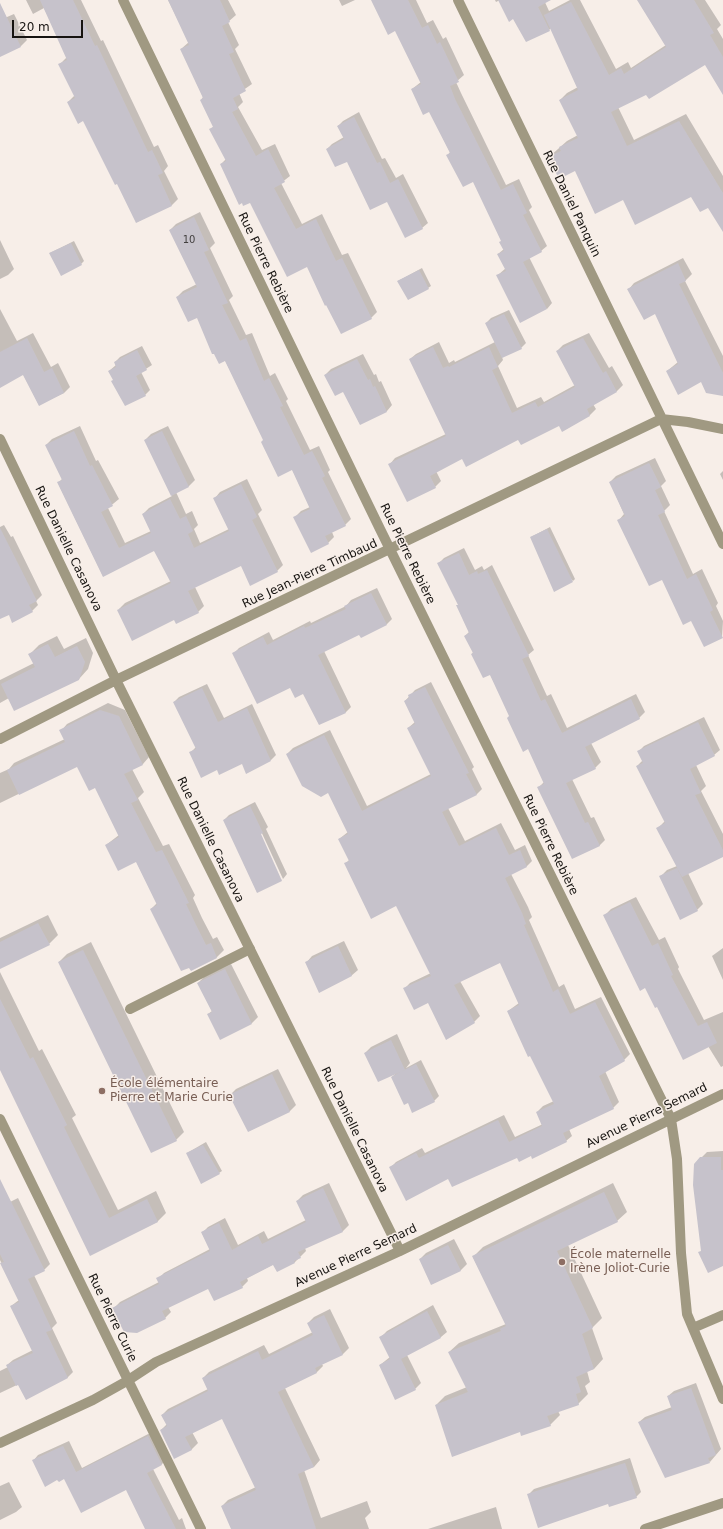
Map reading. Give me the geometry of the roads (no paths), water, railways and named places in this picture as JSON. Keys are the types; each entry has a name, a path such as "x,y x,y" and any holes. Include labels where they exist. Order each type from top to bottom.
{"street":[{"name":"Rue Pierre Rebière","path":"123,0 390,550 671,1119 677,1159 681,1253 687,1314 723,1399"},
{"name":"Rue Daniel Panquin","path":"458,0 723,544"},
{"name":"Rue Jean-Pierre Timbaud","path":"0,739 116,680 661,419"},
{"path":"661,419 688,422 723,429"},
{"name":"Rue Danielle Casanova","path":"0,439 116,680 400,1251"},
{"path":"130,1009 250,949"},
{"name":"Avenue Pierre Semard","path":"0,1443 93,1400 127,1381 156,1362 400,1251 723,1094"},
{"name":"Rue Pierre Curie","path":"0,1119 127,1381 201,1529"},
{"path":"693,1328 723,1315"},
{"path":"645,1529 723,1503"}],"place":[{"name":"École élémentaire Pierre et Marie Curie","path":"102,1091"},
{"name":"École maternelle Irène Joliot-Curie","path":"562,1262"}]}
